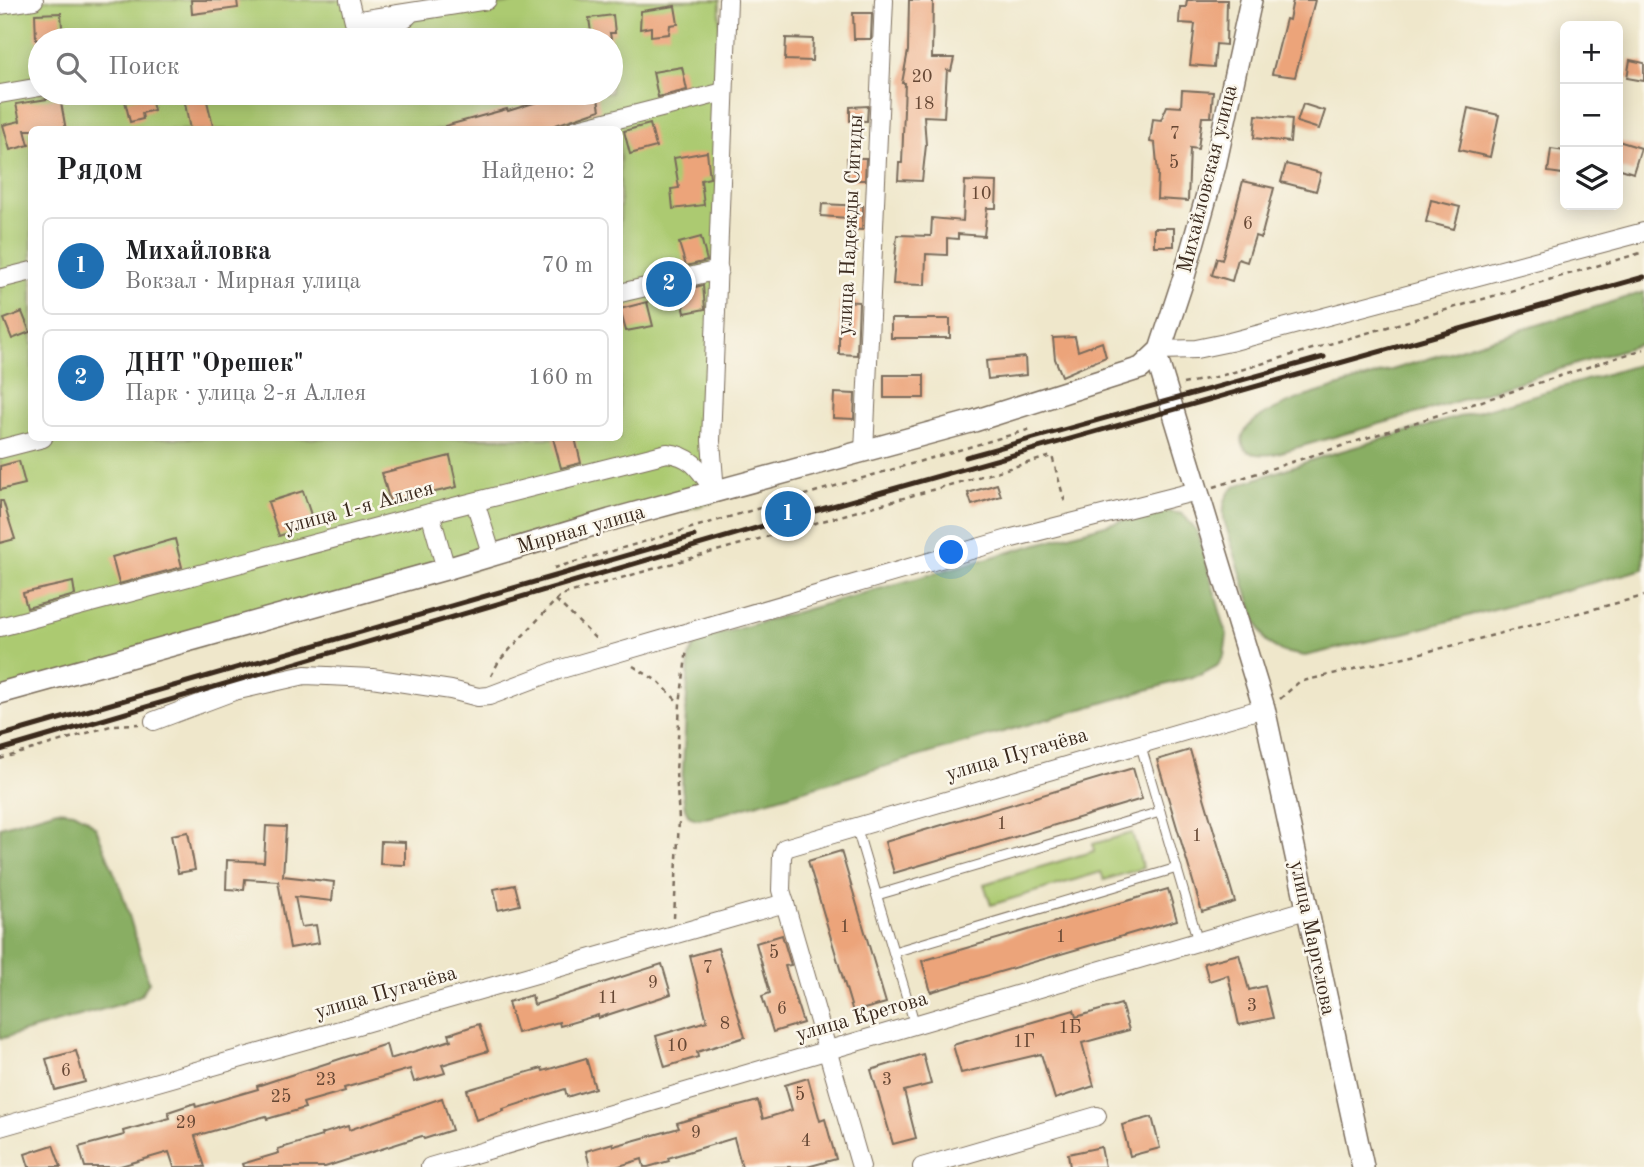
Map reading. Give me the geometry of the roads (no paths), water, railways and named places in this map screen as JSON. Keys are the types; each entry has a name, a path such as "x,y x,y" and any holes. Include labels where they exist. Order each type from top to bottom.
{"street":[{"path":"0,5 34,0"},
{"path":"349,0 354,21 486,0"},
{"path":"715,492 711,441 728,0"},
{"name":"улица Надежды Сигиды","path":"864,452 884,0"},
{"name":"Михайловская улица","path":"1158,352 1183,280 1215,166 1251,0"},
{"path":"390,28 411,13"},
{"path":"0,94 28,89"},
{"path":"590,126 724,92"},
{"path":"1158,352 1196,349 1241,339 1644,232"},
{"path":"623,292 719,270"},
{"path":"0,279 28,272"},
{"name":"Мирная улица","path":"0,693 974,421 1132,373 1158,352"},
{"name":"улица Маргелова","path":"1158,352 1165,388 1264,708 1363,1167"},
{"path":"0,449 31,441"},
{"name":"улица 1-я Аллея","path":"0,626 667,453 685,456 715,492"},
{"path":"154,721 234,691 305,675 393,681 478,697 499,695 558,670 1012,538 1197,491"},
{"path":"475,502 492,556"},
{"path":"430,513 446,569"},
{"name":"улица Пугачёва","path":"0,1127 785,904 780,879 785,848 1264,708"},
{"path":"785,904 861,1167"},
{"name":"улица Кретова","path":"430,1167 1306,910"},
{"path":"922,1167 1097,1116"}],"lane":[{"path":"1140,743 1198,941"},
{"path":"877,895 1160,812"},
{"path":"856,826 915,1025"},
{"path":"894,952 1177,868"}],"railway":[{"path":"0,750 790,518 1644,277"},
{"path":"966,457 1324,357"},
{"path":"0,736 694,536"}],"place":[{"name":"ДНТ \"Орешек\"","path":"669,284"},
{"name":"Михайловка","path":"788,514"}]}
